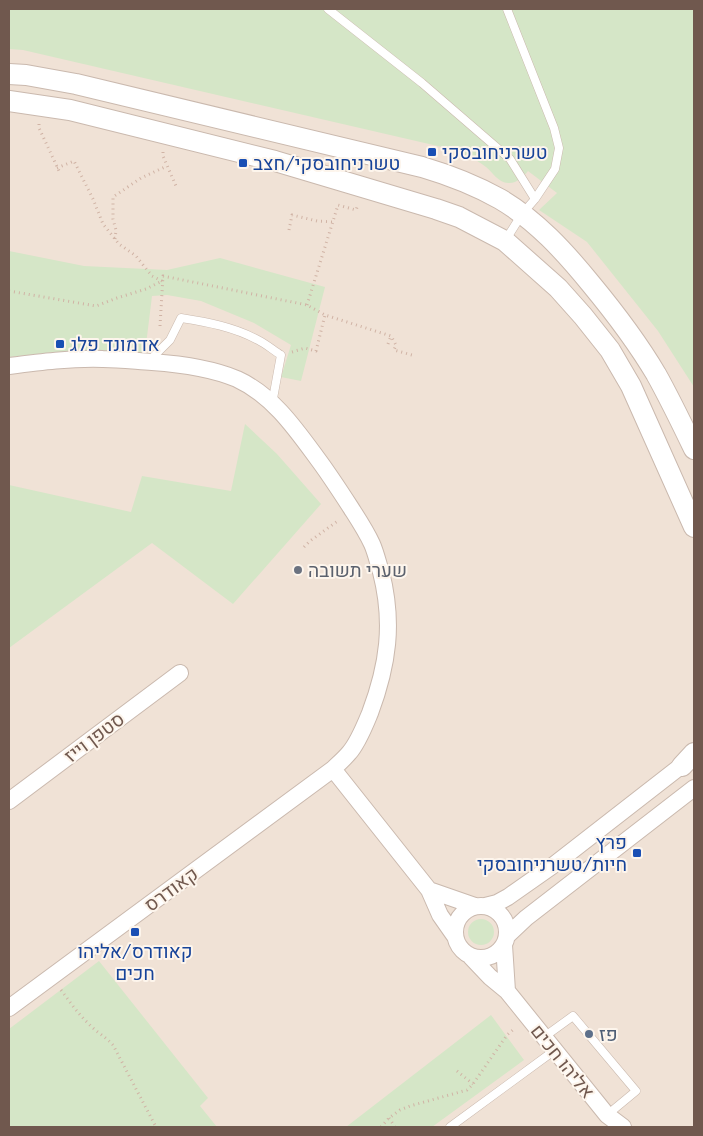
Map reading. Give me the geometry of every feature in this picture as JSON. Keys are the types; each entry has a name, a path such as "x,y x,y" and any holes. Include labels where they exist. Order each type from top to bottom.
{"street":[{"path":"9,74 26,75 76,84 422,167 473,185 500,199 522,214 556,243 580,270 630,335 655,374 694,449"},
{"path":"9,101 70,110 275,160 459,217 505,241 558,288 584,316 610,350 634,394 694,526"},
{"path":"9,366 45,361 103,358 193,367 218,372 234,378 261,393 303,440 333,480 372,543 387,600 389,620 384,669 376,697 366,723 350,752 333,769 429,890 440,915 454,935 458,945 471,957 490,957 498,952 526,918 694,788"},
{"name":"סטפן וייז","path":"9,801 180,673"},
{"path":"454,935 458,919 465,911 497,903 508,898 555,864 690,758"},
{"name":"קאודרס","path":"9,1008 333,769"},
{"path":"555,864 568,864 582,876"},
{"path":"429,890 495,910 502,916 506,924 507,991"},
{"name":"אליהו חכים","path":"471,957 490,978 507,991 608,1115 623,1127"}],"lane":[{"path":"328,9 422,83 510,159 535,198"},
{"path":"505,241 555,169 559,148 554,128 507,9"},
{"path":"148,362 170,340 181,318 232,329 258,340 281,355 272,404"},
{"path":"544,1037 573,1016 636,1091 608,1115"},
{"path":"450,1127 555,1050"}],"path":[{"path":"41,105 39,128 60,174"},
{"path":"164,160 176,186"},
{"path":"57,168 74,161 103,224 118,244 136,256 152,276 162,280"},
{"path":"115,239 113,196 141,178 167,166"},
{"path":"307,305 338,205 356,210 357,208"},
{"path":"289,230 292,215 317,221 333,222"},
{"path":"9,291 96,306 146,289 162,280 163,276 307,305 325,315 391,336 396,344 394,350 412,355"},
{"path":"160,324 162,280"},
{"path":"304,348 316,351 325,315"},
{"path":"356,330 357,325"},
{"path":"388,344 391,336"},
{"path":"304,547 352,510"},
{"path":"52,977 76,1011 113,1045 156,1127"},
{"path":"381,1127 394,1114 410,1106 464,1092 473,1084 506,1035 528,1018"},
{"path":"457,1072 473,1084"},
{"path":"389,1118 395,1127"}],"shaded area":[{"path":"9,9 694,9 694,1127 9,1127"}],"green space":[{"path":"9,9 694,9 694,387 658,331 587,242 539,210 557,193 528,171 517,181 505,183 476,160 442,147 23,50 9,49"},
{"path":"9,251 84,266 167,270 220,258 325,287 301,381 281,377 291,345 254,323 201,301 167,295 152,296 145,353 56,352 9,357"},
{"path":"245,424 277,454 321,504 233,604 152,543 9,648 9,485 131,512 142,476 231,491"},
{"path":"481,919 490,923 494,932 490,941 481,945 472,941 468,932 472,923"},
{"path":"99,961 208,1098 200,1106 217,1127 9,1127 9,1029"},
{"path":"491,1015 524,1060 432,1127 346,1127"}],"place":[{"name":"טשרניחובסקי","path":"432,152"},
{"name":"טשרניחובסקי/חצב","path":"243,163"},
{"name":"אדמונד פלג","path":"60,344"},
{"name":"שערי תשובה","path":"298,570"},
{"name":"פרץ חיות/טשרניחובסקי","path":"637,853"},
{"name":"קאודרס/אליהו חכים","path":"135,932"},
{"name":"פז","path":"589,1034"}]}
